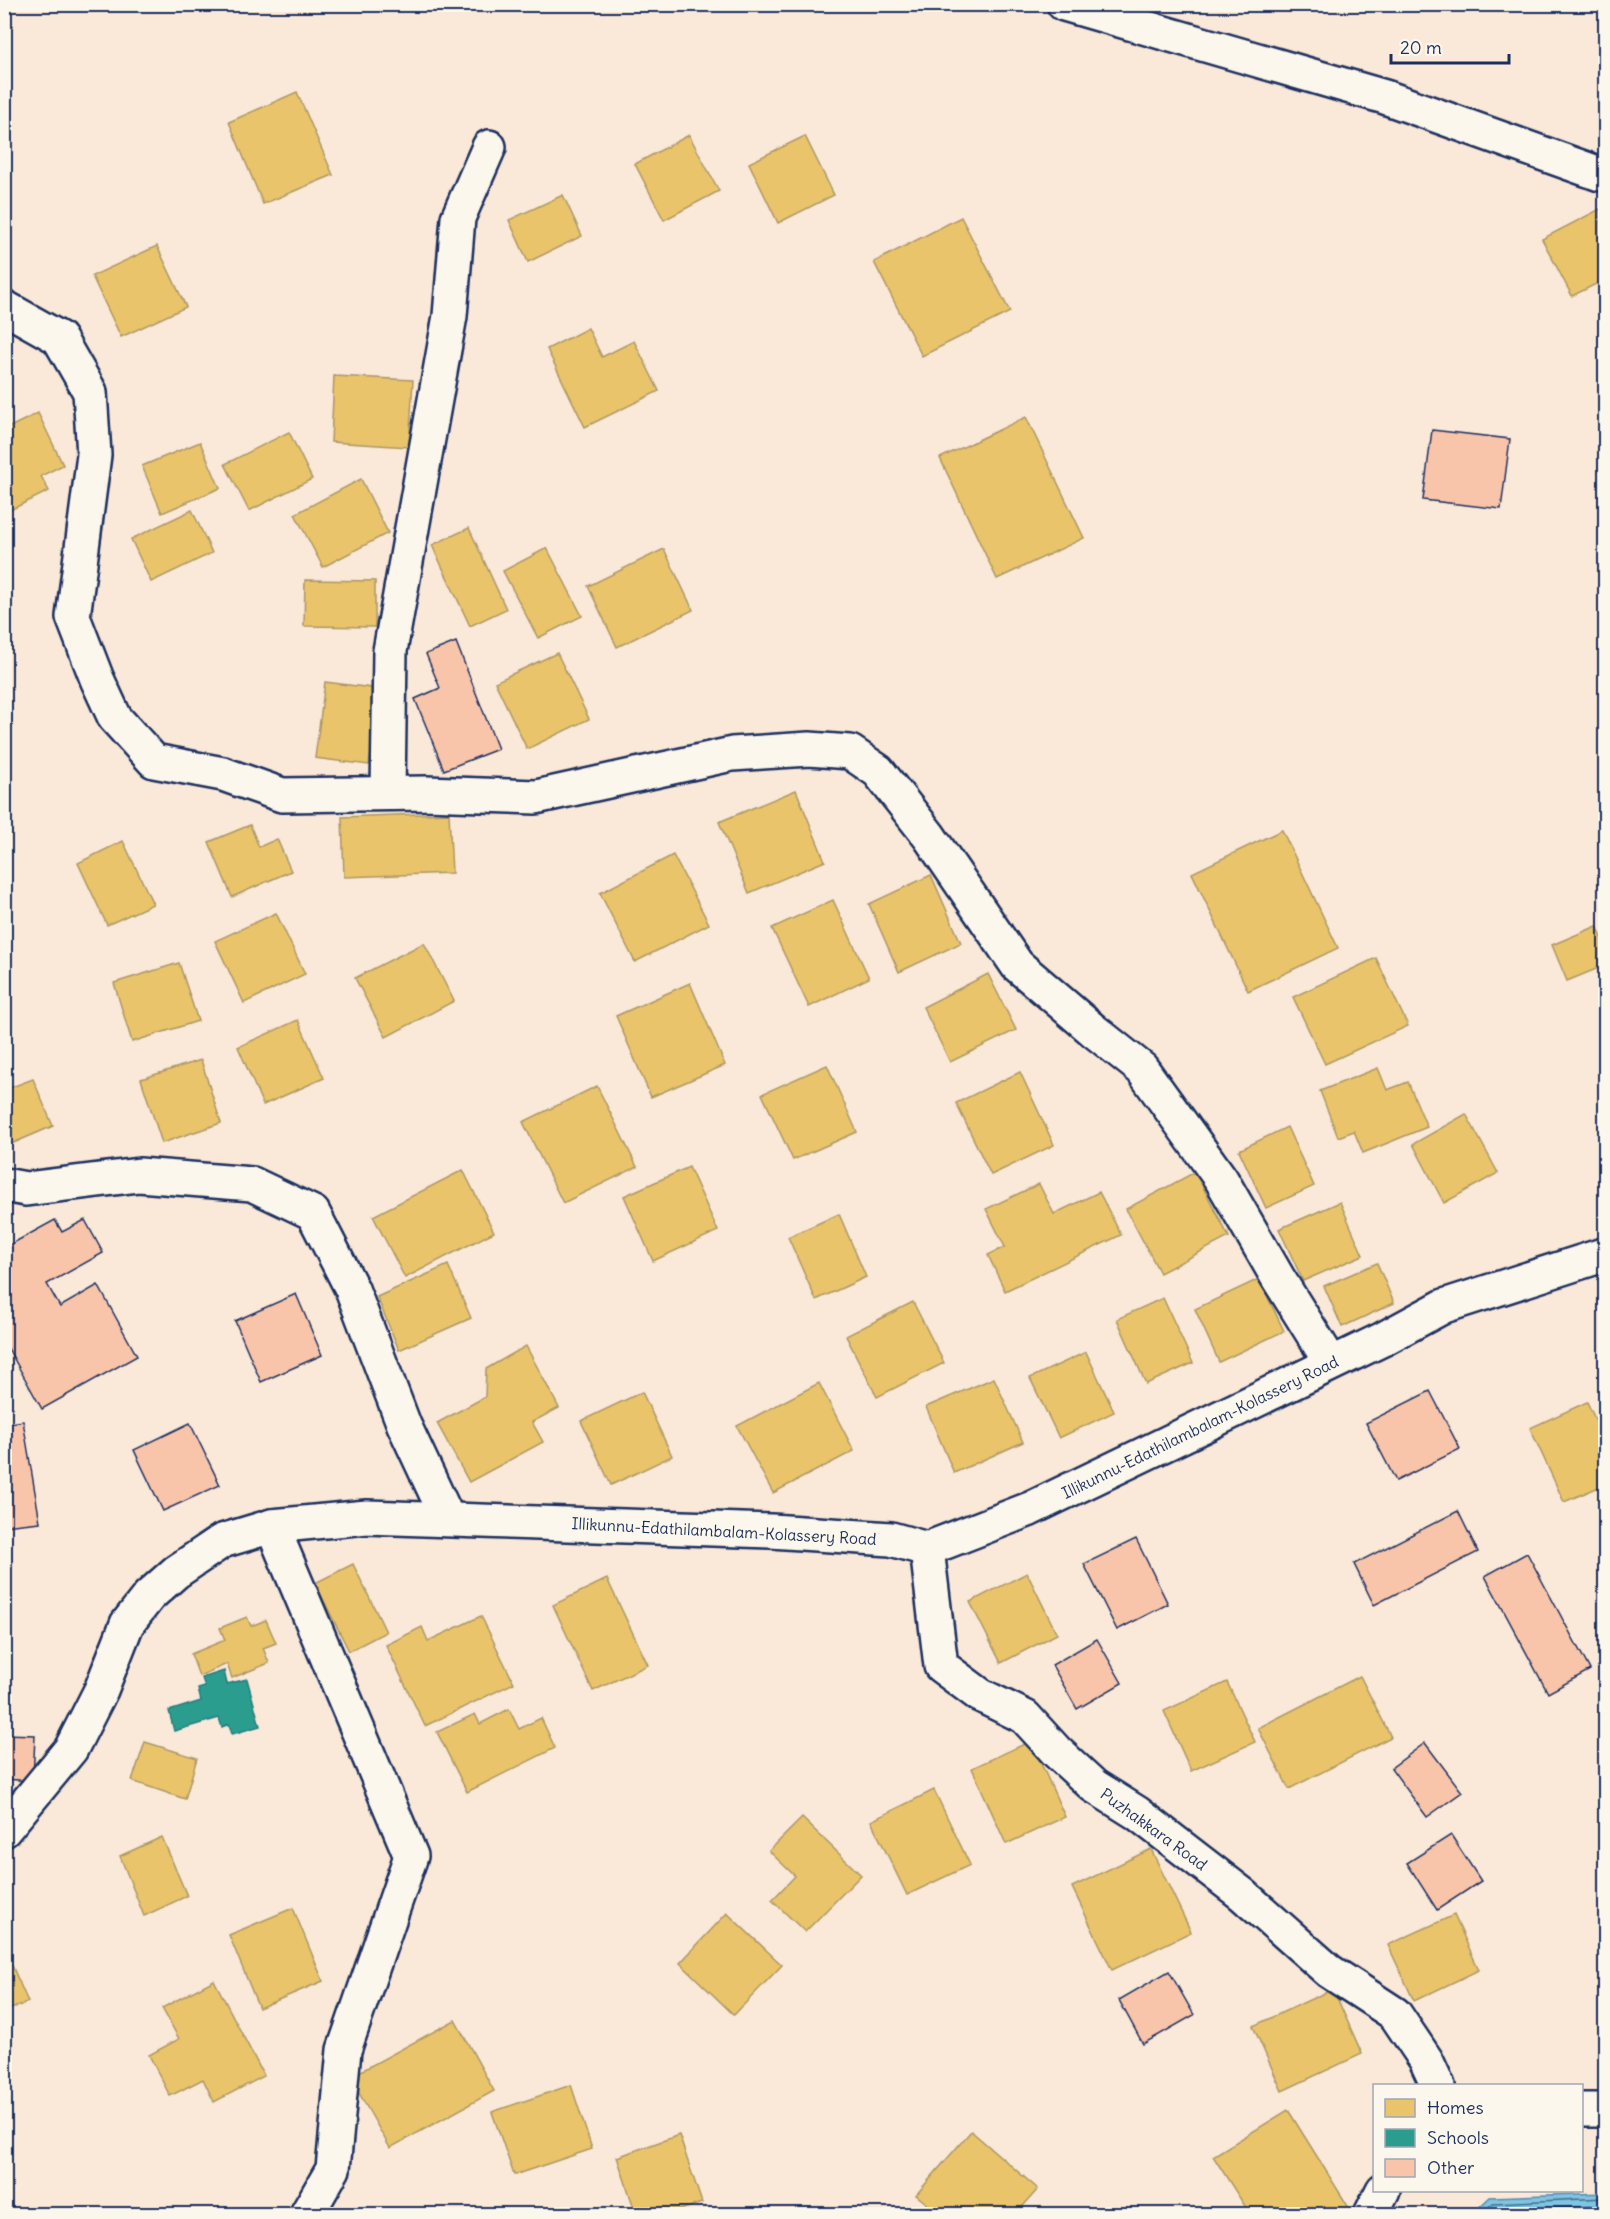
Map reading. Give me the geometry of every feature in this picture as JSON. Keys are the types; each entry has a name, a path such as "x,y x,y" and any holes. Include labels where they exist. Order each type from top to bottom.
{"street":[{"path":"1064,4 1385,97 1600,174 1605,173"},
{"path":"388,793 390,651 450,316 458,218 489,147"},
{"path":"4,307 58,338 90,392 94,455 73,617 115,718 154,761 223,774 282,795 388,793 537,797 732,754 809,749 850,752 878,771 929,836 1017,965 1142,1069 1221,1179 1278,1278 1331,1363"},
{"path":"4,1185 26,1189 139,1175 252,1184 313,1213 352,1288 404,1425 448,1519"},
{"name":"Illikunnu-Edathilambalam-Kolassery Road","path":"4,1830 71,1749 101,1690 127,1624 149,1596 176,1572 222,1541 272,1526 367,1517 771,1531 891,1539 927,1549 1030,1509 1383,1339 1444,1306 1605,1254"},
{"path":"272,1526 411,1856 344,2050 333,2169 307,2214"},
{"name":"Puzhakkara Road","path":"927,1549 941,1665 980,1695 1025,1717 1057,1752 1094,1786 1137,1813 1242,1894 1329,1971 1395,2014 1426,2060 1438,2084"},
{"path":"1583,2110 1605,2110"},
{"path":"1371,2214 1382,2192"}],"water":[{"path":"1605,2193 1605,2214 1472,2214 1490,2197"}],"building: Homes":[{"path":"297,92 333,175 263,204 229,122"},
{"path":"689,135 719,191 664,220 635,164"},
{"path":"805,136 834,195 778,223 749,163"},
{"path":"563,195 582,236 528,262 509,220"},
{"path":"1606,206 1606,279 1572,296 1542,239"},
{"path":"961,217 1010,312 922,356 874,262"},
{"path":"157,246 186,307 121,337 92,276"},
{"path":"588,328 602,357 634,341 659,391 585,427 547,349"},
{"path":"334,376 413,380 409,447 331,442"},
{"path":"38,413 63,465 41,476 49,491 4,513 4,430"},
{"path":"1026,417 1084,538 997,579 940,458"},
{"path":"289,432 312,479 249,511 225,464"},
{"path":"200,442 220,488 162,513 142,466"},
{"path":"361,479 388,533 323,567 295,514"},
{"path":"192,510 212,553 151,582 131,539"},
{"path":"469,528 506,609 470,626 432,545"},
{"path":"547,548 582,616 538,638 503,571"},
{"path":"664,549 693,610 617,647 588,586"},
{"path":"305,580 375,581 375,627 304,626"},
{"path":"557,653 589,719 527,749 495,682"},
{"path":"325,682 380,689 369,765 315,758"},
{"path":"796,790 825,861 749,893 719,822"},
{"path":"449,813 452,873 344,877 342,817"},
{"path":"250,825 259,847 277,839 291,871 232,897 209,842"},
{"path":"1282,830 1338,948 1248,991 1192,873"},
{"path":"123,841 153,904 107,925 78,863"},
{"path":"673,855 709,924 635,962 600,893"},
{"path":"931,875 961,943 899,972 869,904"},
{"path":"833,900 869,978 809,1007 772,928"},
{"path":"276,913 305,974 244,1003 215,941"},
{"path":"1597,926 1606,947 1606,965 1567,981 1552,945"},
{"path":"424,943 454,1001 386,1037 355,978"},
{"path":"1376,958 1408,1026 1325,1064 1293,997"},
{"path":"179,963 198,1021 132,1042 114,983"},
{"path":"988,974 1016,1030 950,1062 923,1007"},
{"path":"690,983 725,1065 651,1097 616,1016"},
{"path":"298,1020 324,1078 263,1105 238,1047"},
{"path":"201,1060 221,1123 162,1143 141,1079"},
{"path":"827,1065 857,1132 793,1160 762,1094"},
{"path":"1378,1068 1387,1090 1408,1082 1427,1127 1363,1153 1354,1131 1338,1137 1320,1091"},
{"path":"1020,1072 1054,1145 991,1175 956,1103"},
{"path":"33,1079 53,1126 4,1147 4,1090"},
{"path":"597,1086 637,1167 563,1203 523,1122"},
{"path":"1466,1114 1498,1173 1444,1203 1413,1144"},
{"path":"1287,1127 1314,1186 1266,1208 1239,1150"},
{"path":"689,1167 718,1231 653,1261 624,1196"},
{"path":"463,1170 494,1232 405,1278 373,1216"},
{"path":"1195,1172 1229,1237 1160,1273 1126,1209"},
{"path":"1039,1184 1054,1214 1099,1192 1121,1235 1005,1291 988,1255 1005,1247 986,1209"},
{"path":"1340,1202 1363,1255 1303,1281 1279,1229"},
{"path":"839,1214 866,1277 816,1300 788,1237"},
{"path":"1377,1263 1394,1303 1342,1327 1324,1286"},
{"path":"448,1265 471,1318 399,1350 377,1297"},
{"path":"1259,1279 1284,1331 1219,1362 1195,1309"},
{"path":"1163,1298 1193,1363 1146,1384 1117,1319"},
{"path":"913,1302 944,1363 877,1397 846,1336"},
{"path":"526,1346 559,1408 532,1422 543,1442 469,1482 437,1423 485,1397 486,1369"},
{"path":"1086,1352 1114,1412 1059,1438 1030,1378"},
{"path":"994,1378 1023,1442 954,1473 926,1407"},
{"path":"819,1383 854,1451 773,1493 737,1426"},
{"path":"642,1392 672,1456 611,1485 581,1421"},
{"path":"1587,1402 1606,1442 1606,1484 1564,1502 1530,1428"},
{"path":"353,1564 386,1632 349,1651 315,1583"},
{"path":"1027,1573 1057,1634 1001,1663 970,1602"},
{"path":"607,1579 648,1665 593,1691 553,1605"},
{"path":"481,1616 514,1683 425,1726 386,1645 422,1627 428,1641"},
{"path":"247,1617 251,1626 266,1620 276,1643 263,1648 269,1663 232,1678 227,1664 199,1676 191,1654 225,1640 220,1628"},
{"path":"1360,1676 1391,1737 1289,1789 1258,1728"},
{"path":"1227,1682 1255,1742 1191,1771 1164,1711"},
{"path":"509,1709 519,1729 541,1718 555,1748 467,1792 437,1732 475,1714 480,1724"},
{"path":"1031,1741 1065,1817 1006,1844 972,1768"},
{"path":"145,1742 197,1758 185,1799 132,1781"},
{"path":"934,1790 970,1865 907,1895 871,1821"},
{"path":"802,1818 861,1875 805,1932 772,1900 795,1876 769,1851"},
{"path":"162,1837 187,1896 144,1916 120,1856"},
{"path":"1151,1849 1191,1932 1112,1970 1072,1887"},
{"path":"293,1908 323,1981 259,2008 229,1935"},
{"path":"727,1913 782,1965 734,2015 680,1963"},
{"path":"1454,1915 1479,1970 1414,2001 1388,1945"},
{"path":"4,1947 28,2002 4,2012"},
{"path":"214,1980 264,2076 214,2102 203,2079 170,2096 149,2055 179,2039 162,2008"},
{"path":"1333,1989 1362,2054 1282,2091 1253,2026"},
{"path":"455,2020 494,2091 390,2148 350,2077"},
{"path":"571,2085 592,2149 514,2175 492,2112"},
{"path":"1288,2110 1351,2211 1346,2214 1250,2214 1213,2156"},
{"path":"971,2131 1038,2189 1016,2214 940,2214 916,2195"},
{"path":"679,2135 702,2203 667,2214 636,2214 617,2157"}],"building: Schools":[{"path":"224,1671 227,1684 247,1679 260,1726 232,1734 229,1724 222,1727 219,1718 174,1731 169,1711 201,1701 198,1689 205,1687 202,1678"}],"building: Other":[{"path":"1432,430 1510,439 1501,509 1423,500"},
{"path":"456,642 498,749 444,770 415,699 440,688 426,654"},
{"path":"55,1220 62,1232 85,1220 103,1253 47,1284 60,1307 98,1285 137,1356 42,1409 4,1341 4,1248"},
{"path":"296,1294 322,1355 261,1382 235,1321"},
{"path":"1430,1391 1460,1449 1396,1481 1366,1423"},
{"path":"23,1421 40,1522 4,1526 4,1424"},
{"path":"190,1423 220,1485 163,1511 134,1450"},
{"path":"1458,1511 1478,1552 1374,1605 1354,1564"},
{"path":"1136,1539 1168,1604 1117,1630 1084,1564"},
{"path":"1527,1553 1590,1670 1548,1693 1485,1576"},
{"path":"1097,1639 1122,1683 1077,1709 1052,1665"},
{"path":"4,1734 35,1735 33,1781 4,1779"},
{"path":"1425,1743 1462,1792 1427,1817 1391,1768"},
{"path":"1451,1835 1481,1881 1437,1910 1407,1863"},
{"path":"1169,1971 1194,2015 1143,2044 1119,2000"}]}
